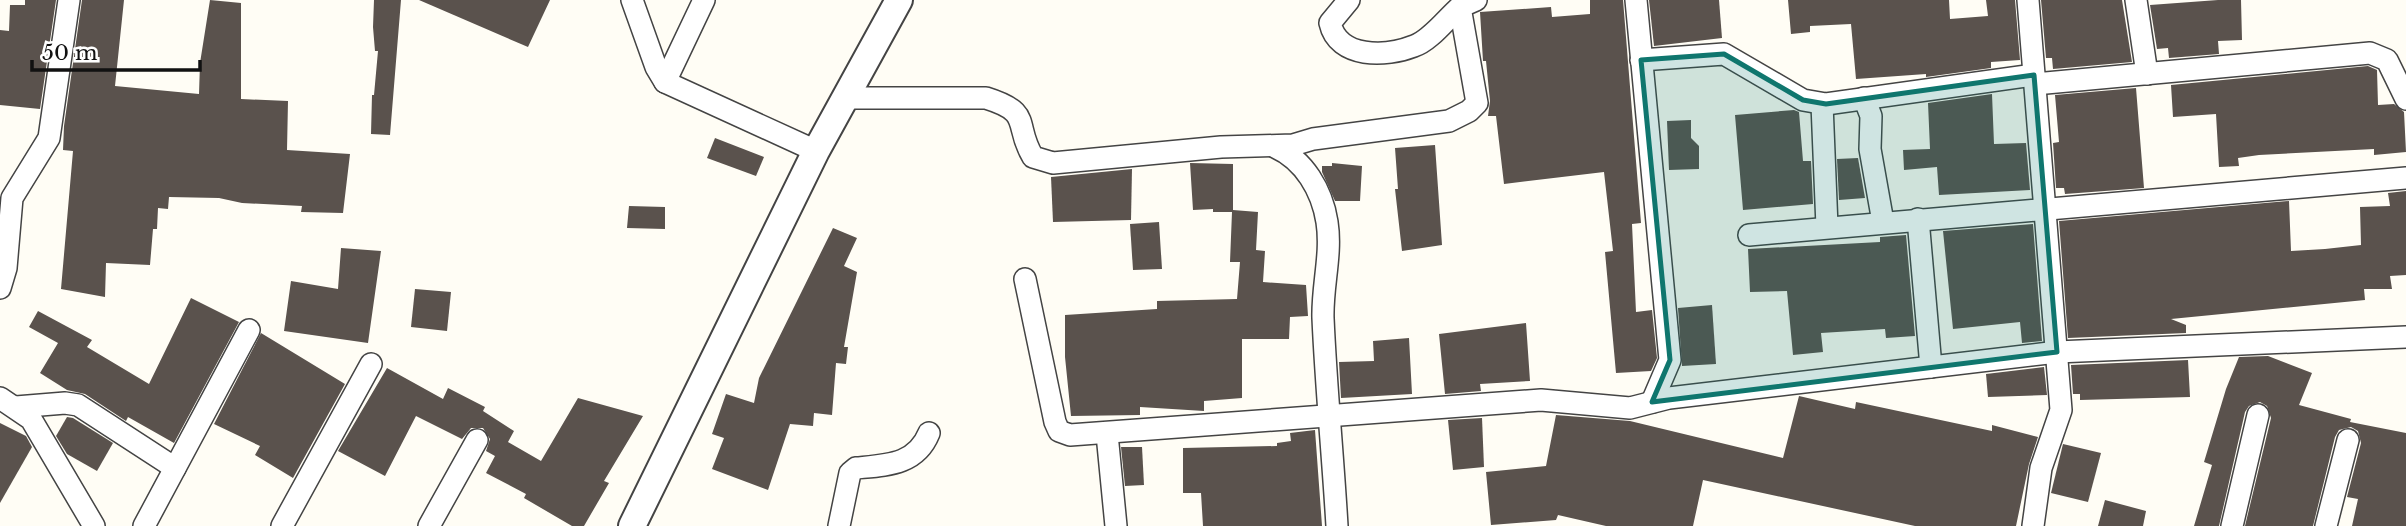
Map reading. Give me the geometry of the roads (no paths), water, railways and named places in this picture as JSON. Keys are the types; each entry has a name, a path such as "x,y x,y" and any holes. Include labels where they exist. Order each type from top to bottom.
{"street":[{"path":"0,288 6,268 12,198 49,138 69,0"},
{"path":"632,0 656,67 666,82 816,150"},
{"path":"666,82 704,0"},
{"path":"1349,0 1330,23 1332,32 1348,46 1368,55 1416,46 1468,4"},
{"path":"1636,0 1670,360 1652,402"},
{"path":"2028,0 2061,410 2041,468 2033,526"},
{"path":"2136,0 2147,74"},
{"path":"632,526 816,150 847,97 894,2"},
{"path":"847,97 986,98 1007,105 1020,117 1033,157 1054,163 1221,147 1275,147 1449,121 1469,111 1477,103 1468,4"},
{"path":"1642,60 1724,54 1803,100 1822,104 2035,80 2147,74 2370,53 2387,60 2406,99"},
{"path":"1864,98 1871,116 1871,154 1883,222"},
{"path":"1822,104 1827,227"},
{"path":"1275,147 1292,154 1303,167 1314,184 1327,222 1323,315 1337,526"},
{"path":"1749,235 2045,207 2406,178"},
{"path":"1918,219 1931,367"},
{"path":"1025,279 1055,422 1059,431 1070,435 1541,400 1630,408 1652,402 2057,352 2406,337"},
{"path":"144,526 249,330"},
{"path":"290,523 371,364"},
{"path":"8,403 73,403 175,468"},
{"path":"8,403 35,425 94,526"},
{"path":"2232,526 2258,415"},
{"path":"839,526 850,472 856,468 905,461 918,452 929,433"},
{"path":"1107,434 1116,526"},
{"path":"429,526 477,440"},
{"path":"2326,526 2348,440"}]}
